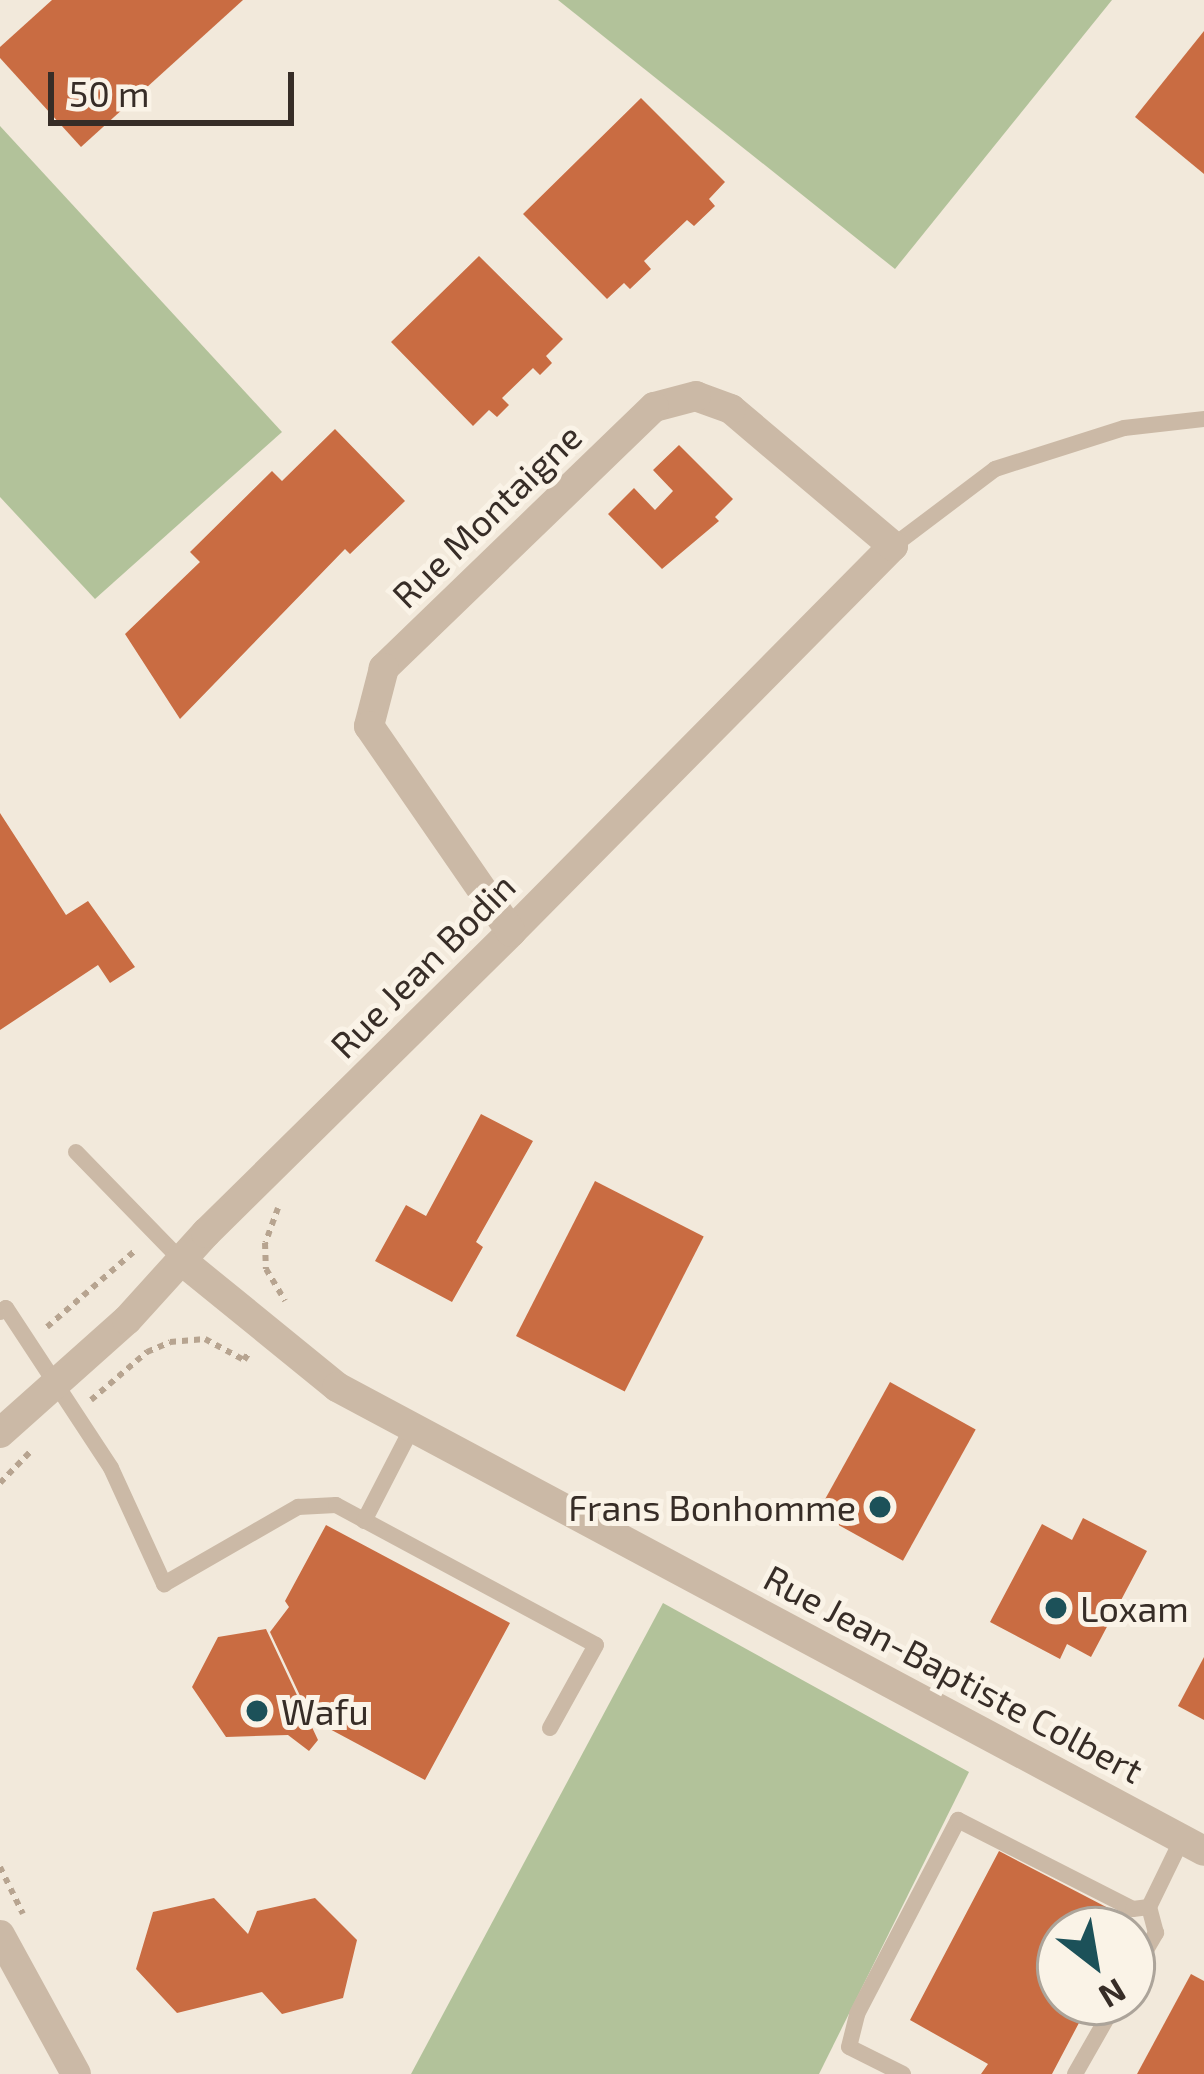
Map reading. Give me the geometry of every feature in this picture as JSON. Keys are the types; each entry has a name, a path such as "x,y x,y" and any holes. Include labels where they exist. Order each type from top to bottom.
{"street":[{"name":"Rue Montaigne","path":"511,932 370,725 384,668 654,406 697,396 731,409 893,545"},
{"name":"Rue Jean Bodin","path":"0,1433 127,1320 181,1260 893,545"},
{"name":"Rue Jean-Baptiste Colbert","path":"181,1260 338,1388 1193,1844"},
{"path":"0,1934 76,2074"}],"lane":[{"path":"893,545 995,469 1124,428 1204,419"},
{"path":"76,1152 181,1260"},
{"path":"0,1312 6,1308 111,1468 164,1584 298,1508 335,1505 596,1645 550,1728"},
{"path":"364,1521 412,1428"},
{"path":"903,2074 849,2047 857,2014 958,1820 1127,1906"},
{"path":"1150,1906 1193,1844"},
{"path":"1075,2074 1102,2026"}],"path":[{"path":"289,1195 265,1243 274,1290 292,1308"},
{"path":"0,1482 147,1352 170,1342 205,1339 244,1360 254,1348"}],"green space":[{"path":"558,0 1112,0 895,269"},
{"path":"0,126 282,432 95,599 0,497"},
{"path":"663,1603 969,1772 819,2074 411,2074"}],"building":[{"path":"52,0 243,0 81,147 0,58 0,47"},
{"path":"1204,31 1204,174 1135,117"},
{"path":"641,98 725,182 709,199 715,206 694,226 687,220 644,261 651,269 630,289 624,283 607,299 523,214"},
{"path":"479,256 563,339 546,356 552,363 540,375 533,368 502,398 509,405 497,417 489,410 473,426 391,342"},
{"path":"335,429 405,501 350,554 345,549 180,719 125,634 200,562 190,552 272,471 282,481"},
{"path":"679,445 733,499 715,517 719,521 662,569 608,514 634,488 655,510 673,491 653,470"},
{"path":"0,813 66,915 88,901 135,967 110,983 98,965 0,1030"},
{"path":"481,1114 533,1141 476,1242 483,1247 452,1302 375,1261 406,1205 426,1216"},
{"path":"595,1181 704,1236 625,1391 516,1336"},
{"path":"890,1382 976,1430 903,1561 817,1513"},
{"path":"1083,1518 1147,1551 1091,1657 1067,1644 1060,1659 990,1622 1042,1524 1072,1540"},
{"path":"326,1525 510,1623 425,1780 311,1719 270,1632 289,1607 285,1601"},
{"name":"Wafu","path":"266,1629 318,1740 309,1751 288,1735 226,1737 192,1687 218,1637"},
{"path":"1204,1657 1204,1720 1178,1706"},
{"path":"999,1851 1104,1906 1036,1906 1036,2026 1077,2026 1052,2074 981,2074 988,2064 910,2020"},
{"path":"214,1898 248,1934 257,1911 315,1898 357,1940 343,1998 282,2014 262,1992 177,2013 136,1969 153,1912"},
{"path":"1191,1974 1204,1981 1204,2074 1137,2074"}],"place":[{"name":"Frans Bonhomme","path":"880,1507"},
{"name":"Loxam","path":"1056,1608"},
{"name":"Wafu","path":"257,1711"}]}
